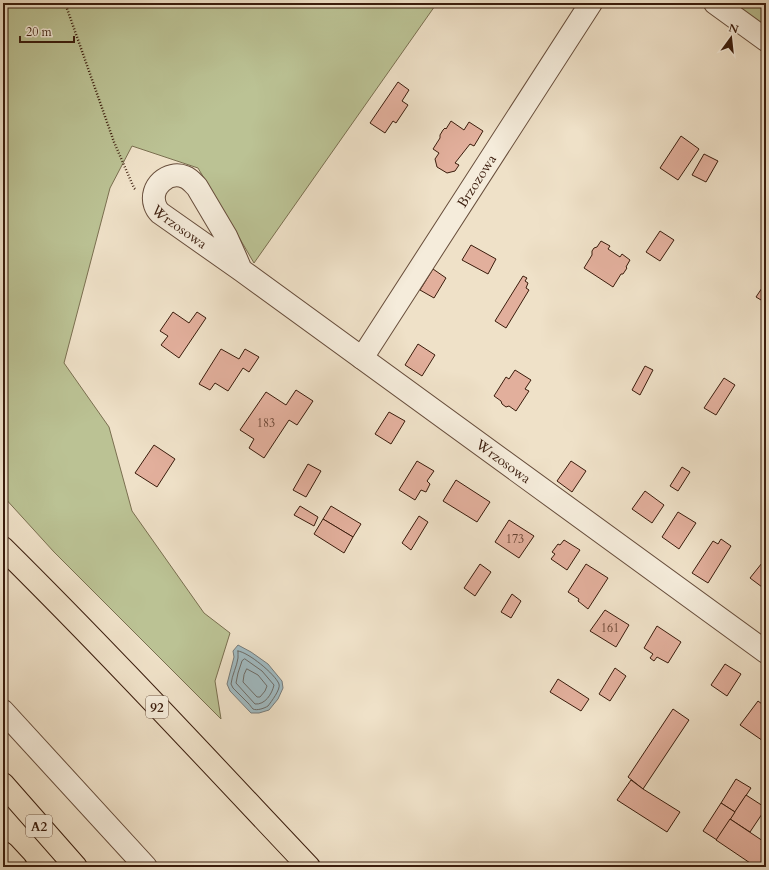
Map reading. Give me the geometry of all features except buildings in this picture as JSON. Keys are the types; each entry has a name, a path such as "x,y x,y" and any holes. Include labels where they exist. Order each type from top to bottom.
{"main road":[{"name":"92","path":"3,548 132,679 309,867"},
{"name":"A2","path":"3,784 76,867"},
{"path":"3,853 16,867"}],"street":[{"name":"Brzozowa","path":"362,358 591,3"},
{"path":"715,3 766,40"},
{"name":"Wrzosowa","path":"240,270 226,236 197,187 186,177 179,175 173,175 162,180 155,192 154,199 155,205 160,213 766,652"},
{"path":"3,711 146,867"}],"path":[{"path":"65,3 114,142 134,188 160,213"}],"green space":[{"path":"3,3 437,3 254,263 198,168 132,146 110,188 64,363 109,427 132,511 204,613 230,633 215,681 221,719 54,552 3,496"},
{"path":"732,3 766,3 766,27"}],"water":[{"path":"238,645 268,664 282,681 283,688 278,699 269,710 259,713 251,713 230,691 227,684 234,657 233,651"}]}
